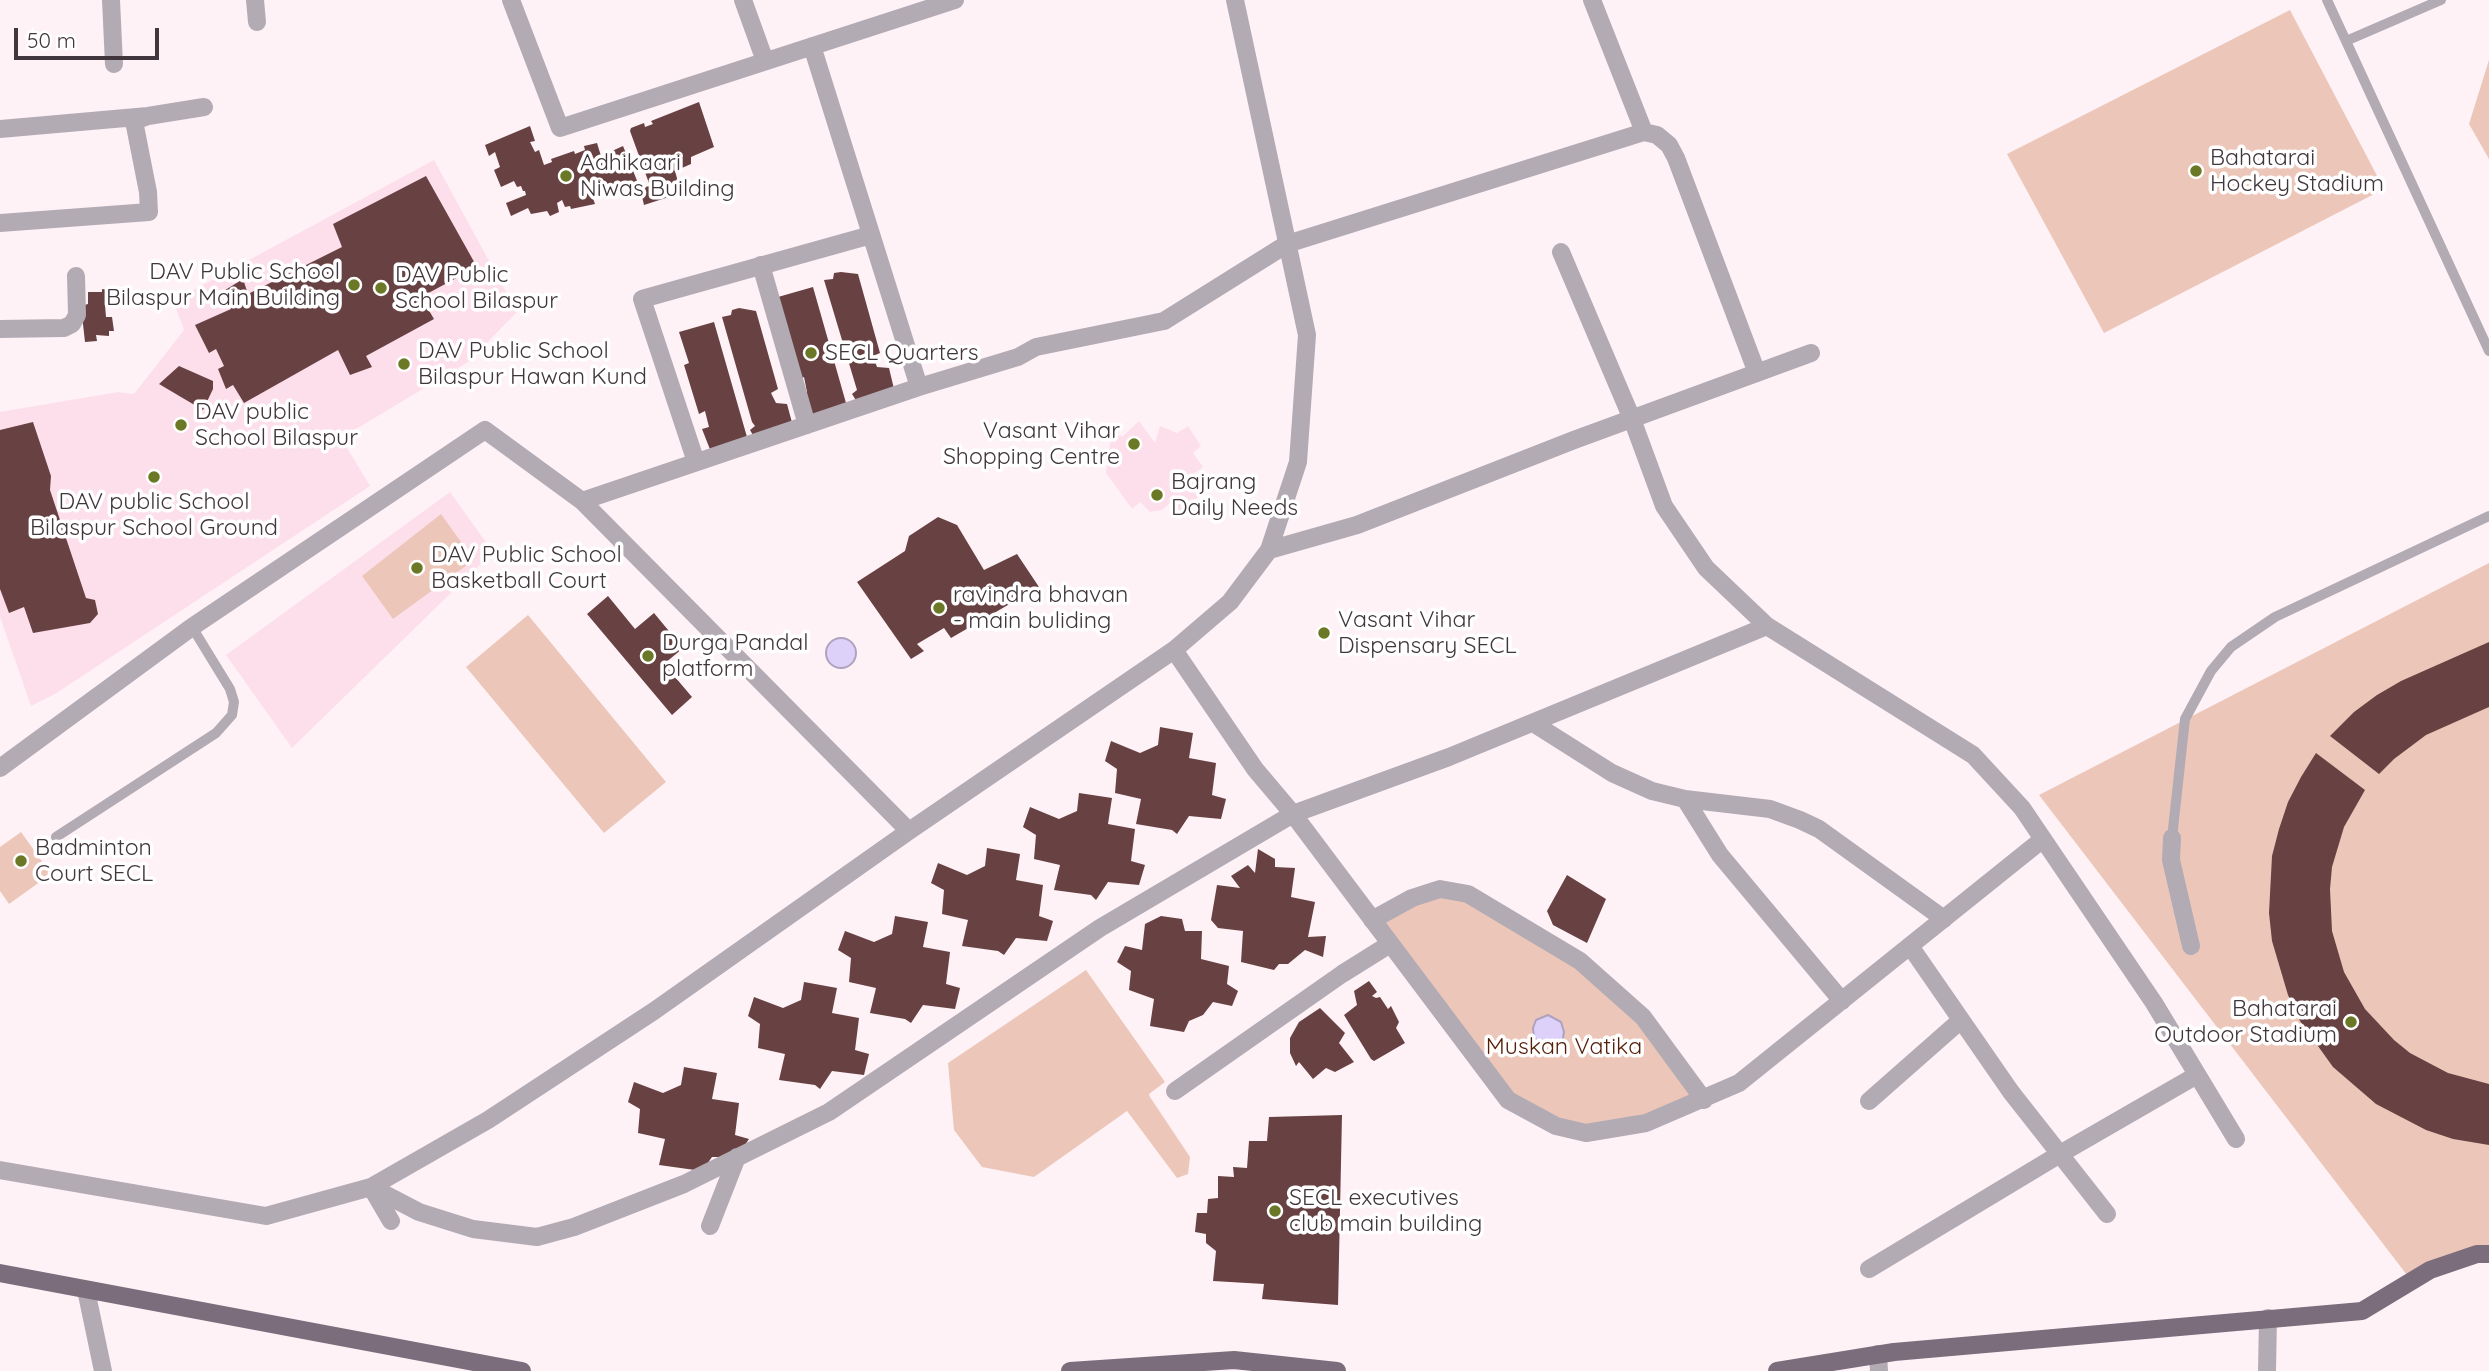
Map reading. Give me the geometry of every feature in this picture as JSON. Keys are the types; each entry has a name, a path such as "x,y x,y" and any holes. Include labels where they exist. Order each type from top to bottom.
{"main road":[{"path":"1777,1371 1878,1363 2268,1318 2362,1311 2430,1270 2477,1254 2489,1254"},
{"path":"0,1273 522,1371"},
{"path":"1070,1371 1234,1360 1337,1371"}],"street":[{"path":"111,0 114,64"},
{"path":"255,0 257,22"},
{"path":"511,0 559,128 952,0"},
{"path":"743,0 765,61"},
{"path":"0,1170 266,1216 371,1186 488,1120 653,1011 909,831 1174,650 1230,602 1269,550 1298,462 1307,335 1234,0"},
{"path":"1592,0 1644,132"},
{"path":"812,46 919,387"},
{"path":"0,129 148,117 204,107"},
{"path":"0,223 149,212 148,192 134,121 148,117"},
{"path":"582,501 919,387 1018,357 1036,347 1164,321 1287,244 1644,132 1657,135 1669,145 1676,158 1757,373"},
{"path":"696,462 642,299 872,235"},
{"path":"1561,252 1632,419 1664,506 1706,569 1767,626 1973,755 2022,808 2154,1003 2236,1139"},
{"path":"761,265 807,425"},
{"path":"0,329 64,328 72,324 77,315 76,276"},
{"path":"1269,550 1357,525 1811,353"},
{"path":"0,768 192,626 485,430 582,501 909,831"},
{"path":"371,1186 419,1212 473,1229 537,1237 574,1227 684,1184 830,1112 1100,928 1293,814 1450,757 1767,626"},
{"path":"1174,650 1255,769 1293,814 1508,1100 1556,1126 1586,1133 1646,1124 1740,1083 2043,839"},
{"path":"1533,723 1612,773 1652,791 1685,799 1770,809 1819,829 1944,919"},
{"path":"1685,799 1720,855 1842,1001"},
{"path":"2172,838 2171,860 2191,946"},
{"path":"1371,920 1412,898 1440,890 1468,894 1580,961 1643,1017 1704,1100"},
{"path":"1175,1091 1342,974 1390,944"},
{"path":"1910,946 2011,1092 2107,1214"},
{"path":"1869,1101 1961,1020"},
{"path":"1869,1269 2197,1075"},
{"path":"710,1226 737,1157"},
{"path":"371,1186 391,1222"},
{"path":"86,1290 103,1371"},
{"path":"2267,1371 2268,1318"}],"lane":[{"path":"2327,0 2489,351"},
{"path":"2346,41 2441,0"},
{"path":"2172,838 2185,719 2211,671 2231,648 2276,617 2489,516"},
{"path":"56,837 216,733 232,715 234,702 230,689 192,626"}],"shaded area":[{"name":"DAV public School Bilaspur","path":"434,160 517,312 468,362 341,438 370,486 55,694 31,706 0,617 0,412 118,392 134,394 184,330 173,301"},
{"path":"1139,421 1155,443 1160,426 1177,433 1188,426 1201,446 1193,453 1203,467 1192,475 1203,493 1178,513 1170,503 1162,510 1150,512 1140,502 1132,509 1106,473 1110,443 1120,435 1122,437"},
{"path":"450,492 493,552 292,748 226,655"},
{"path":"841,638 847,639 855,647 855,659 847,667 841,668 835,667 827,659 826,653 827,647 835,639"},
{"path":"1548,1015 1561,1022 1564,1032 1562,1044 1546,1046 1534,1038 1536,1020"}],"green space":[{"name":"Bahatarai Hockey Stadium","path":"2290,10 2384,189 2104,333 2007,154"},
{"path":"2489,60 2489,159 2469,124"},
{"name":"DAV Public School Basketball Court","path":"441,514 474,560 393,619 362,576"},
{"name":"Bahatarai Outdoor Stadium","path":"2489,563 2489,1250 2410,1279 2039,795"},
{"path":"528,615 666,782 604,833 466,667"},
{"name":"Badminton Court SECL","path":"21,832 51,874 9,904 0,891 0,847"},
{"name":"Muskan Vatika","path":"1440,889 1580,961 1643,1017 1700,1098 1586,1133 1529,1113 1372,920"},
{"path":"1086,970 1165,1082 1149,1094 1190,1157 1188,1174 1177,1178 1127,1111 1034,1177 982,1167 954,1130 948,1063"}],"building":[{"path":"699,102 714,147 691,157 691,164 675,171 681,193 644,205 640,188 650,186 631,128 644,123 645,127 653,124 651,121"},
{"name":"Adhikaari Niwas Building","path":"530,126 535,141 530,142 535,152 539,150 544,165 552,162 551,159 585,150 584,146 597,143 601,156 623,146 640,188 629,192 626,186 620,187 621,190 612,196 600,195 597,187 590,190 595,204 571,209 570,206 565,207 562,200 557,203 559,212 550,216 547,211 531,214 528,208 511,216 506,203 526,195 525,191 521,186 517,187 514,181 501,187 494,170 500,167 495,152 489,156 485,145"},
{"name":"DAV Public School Bilaspur Main Building","path":"426,176 477,267 421,297 434,319 366,356 372,367 350,375 338,350 244,403 233,385 226,389 218,369 224,366 216,349 209,353 195,325 231,309 222,292 243,279 248,294 342,247 333,224"},
{"name":"SECL Quarters","path":"834,273 858,274 880,353 873,356 877,367 889,368 895,393 859,405 852,394 857,390 824,280 833,279"},
{"name":"SECL Quarters","path":"813,287 848,410 809,424 800,394 807,392 804,377 798,380 782,330 788,328 778,297"},
{"path":"102,289 109,290 110,303 105,305 106,317 112,317 114,331 109,331 109,336 96,335 97,341 85,342 81,306 88,304 88,292 102,292"},
{"name":"SECL Quarters","path":"739,308 756,311 778,389 771,393 776,403 787,404 794,430 757,442 750,430 755,426 722,317 731,315 732,310"},
{"path":"714,322 749,444 711,452 702,429 709,427 705,411 699,414 684,365 689,363 679,332"},
{"path":"179,366 213,381 213,389 203,410 159,384"},
{"path":"33,422 51,476 50,490 86,598 95,600 98,614 90,623 33,633 24,607 9,613 0,589 0,430"},
{"name":"ravindra bhavan - main buliding","path":"938,517 957,525 984,570 1017,554 1039,587 951,638 944,628 917,644 924,651 911,659 857,582 905,551 909,536"},
{"name":"Durga Pandal platform","path":"608,596 635,629 654,613 683,648 664,664 692,697 672,715 587,614"},
{"path":"2489,642 2489,707 2426,735 2379,774 2330,736 2354,712 2377,695 2401,681"},
{"path":"1160,727 1193,733 1189,758 1216,763 1212,795 1226,799 1221,819 1189,816 1177,834 1172,830 1136,824 1141,799 1115,793 1117,769 1105,761 1111,741 1140,753 1158,745"},
{"path":"2316,753 2365,790 2344,827 2332,867 2332,931 2344,972 2365,1009 2410,1053 2448,1073 2489,1084 2489,1145 2453,1139 2426,1130 2376,1104 2333,1067 2300,1021 2288,995 2272,941 2269,913 2272,856 2288,802"},
{"path":"1079,793 1112,798 1108,824 1135,829 1131,861 1145,865 1139,885 1108,882 1096,900 1091,895 1054,890 1060,865 1034,859 1036,835 1023,827 1030,807 1059,819 1077,811"},
{"path":"987,848 1020,854 1016,880 1043,885 1039,916 1053,921 1047,941 1016,938 1004,955 998,951 962,946 968,920 942,914 944,890 931,883 938,863 967,875 985,866"},
{"path":"1258,849 1275,859 1275,867 1295,868 1291,897 1315,902 1308,937 1326,936 1323,957 1305,950 1288,964 1279,964 1274,970 1241,962 1243,931 1218,928 1211,920 1217,885 1240,888 1231,876 1248,865 1255,873"},
{"path":"1567,875 1606,899 1587,943 1553,925 1547,911"},
{"path":"895,916 928,922 923,947 950,952 946,984 960,988 955,1009 923,1005 911,1023 905,1019 870,1013 876,988 849,982 851,958 838,950 845,931 874,942 892,934"},
{"path":"1161,916 1182,919 1185,931 1202,931 1201,959 1229,966 1227,984 1238,991 1232,1006 1213,1002 1203,1015 1189,1021 1184,1032 1150,1026 1154,999 1129,990 1131,971 1117,962 1125,946 1142,950 1145,924"},
{"path":"1369,981 1377,992 1372,996 1380,997 1388,1009 1391,1006 1399,1022 1396,1028 1405,1043 1374,1061 1344,1015 1357,1005 1354,991"},
{"path":"804,982 837,988 832,1013 859,1018 855,1050 869,1054 864,1075 832,1071 820,1089 815,1085 779,1080 785,1054 758,1048 760,1024 748,1016 754,997 783,1008 801,1000"},
{"path":"1320,1008 1345,1033 1339,1043 1354,1062 1335,1072 1326,1068 1313,1079 1299,1062 1296,1066 1290,1053 1290,1038 1299,1022"},
{"path":"684,1067 717,1073 712,1099 739,1103 735,1135 749,1139 737,1157 712,1157 700,1174 695,1170 659,1165 665,1139 638,1133 640,1109 628,1102 634,1082 663,1093 681,1085"},
{"name":"SECL executives club main building","path":"1342,1115 1338,1305 1262,1299 1264,1284 1213,1281 1216,1251 1206,1243 1206,1234 1195,1232 1197,1213 1207,1213 1208,1199 1218,1198 1218,1176 1234,1177 1233,1167 1247,1168 1249,1141 1267,1141 1269,1117"}],"place":[{"name":"Bahatarai Hockey Stadium","path":"2196,171"},
{"name":"Adhikaari Niwas Building","path":"566,176"},
{"name":"DAV Public School Bilaspur Main Building","path":"354,285"},
{"name":"DAV Public School Bilaspur","path":"381,288"},
{"name":"SECL Quarters","path":"811,353"},
{"name":"DAV Public School Bilaspur Hawan Kund","path":"404,364"},
{"name":"DAV public School Bilaspur","path":"181,425"},
{"name":"Vasant Vihar Shopping Centre","path":"1134,444"},
{"name":"DAV public School Bilaspur School Ground","path":"154,477"},
{"name":"Bajrang Daily Needs","path":"1157,495"},
{"name":"DAV Public School Basketball Court","path":"417,568"},
{"name":"ravindra bhavan - main buliding","path":"939,608"},
{"name":"Vasant Vihar Dispensary SECL","path":"1324,633"},
{"name":"Durga Pandal platform","path":"648,656"},
{"name":"Badminton Court SECL","path":"21,861"},
{"name":"Bahatarai Outdoor Stadium","path":"2351,1022"},
{"name":"SECL executives club main building","path":"1275,1211"}]}
